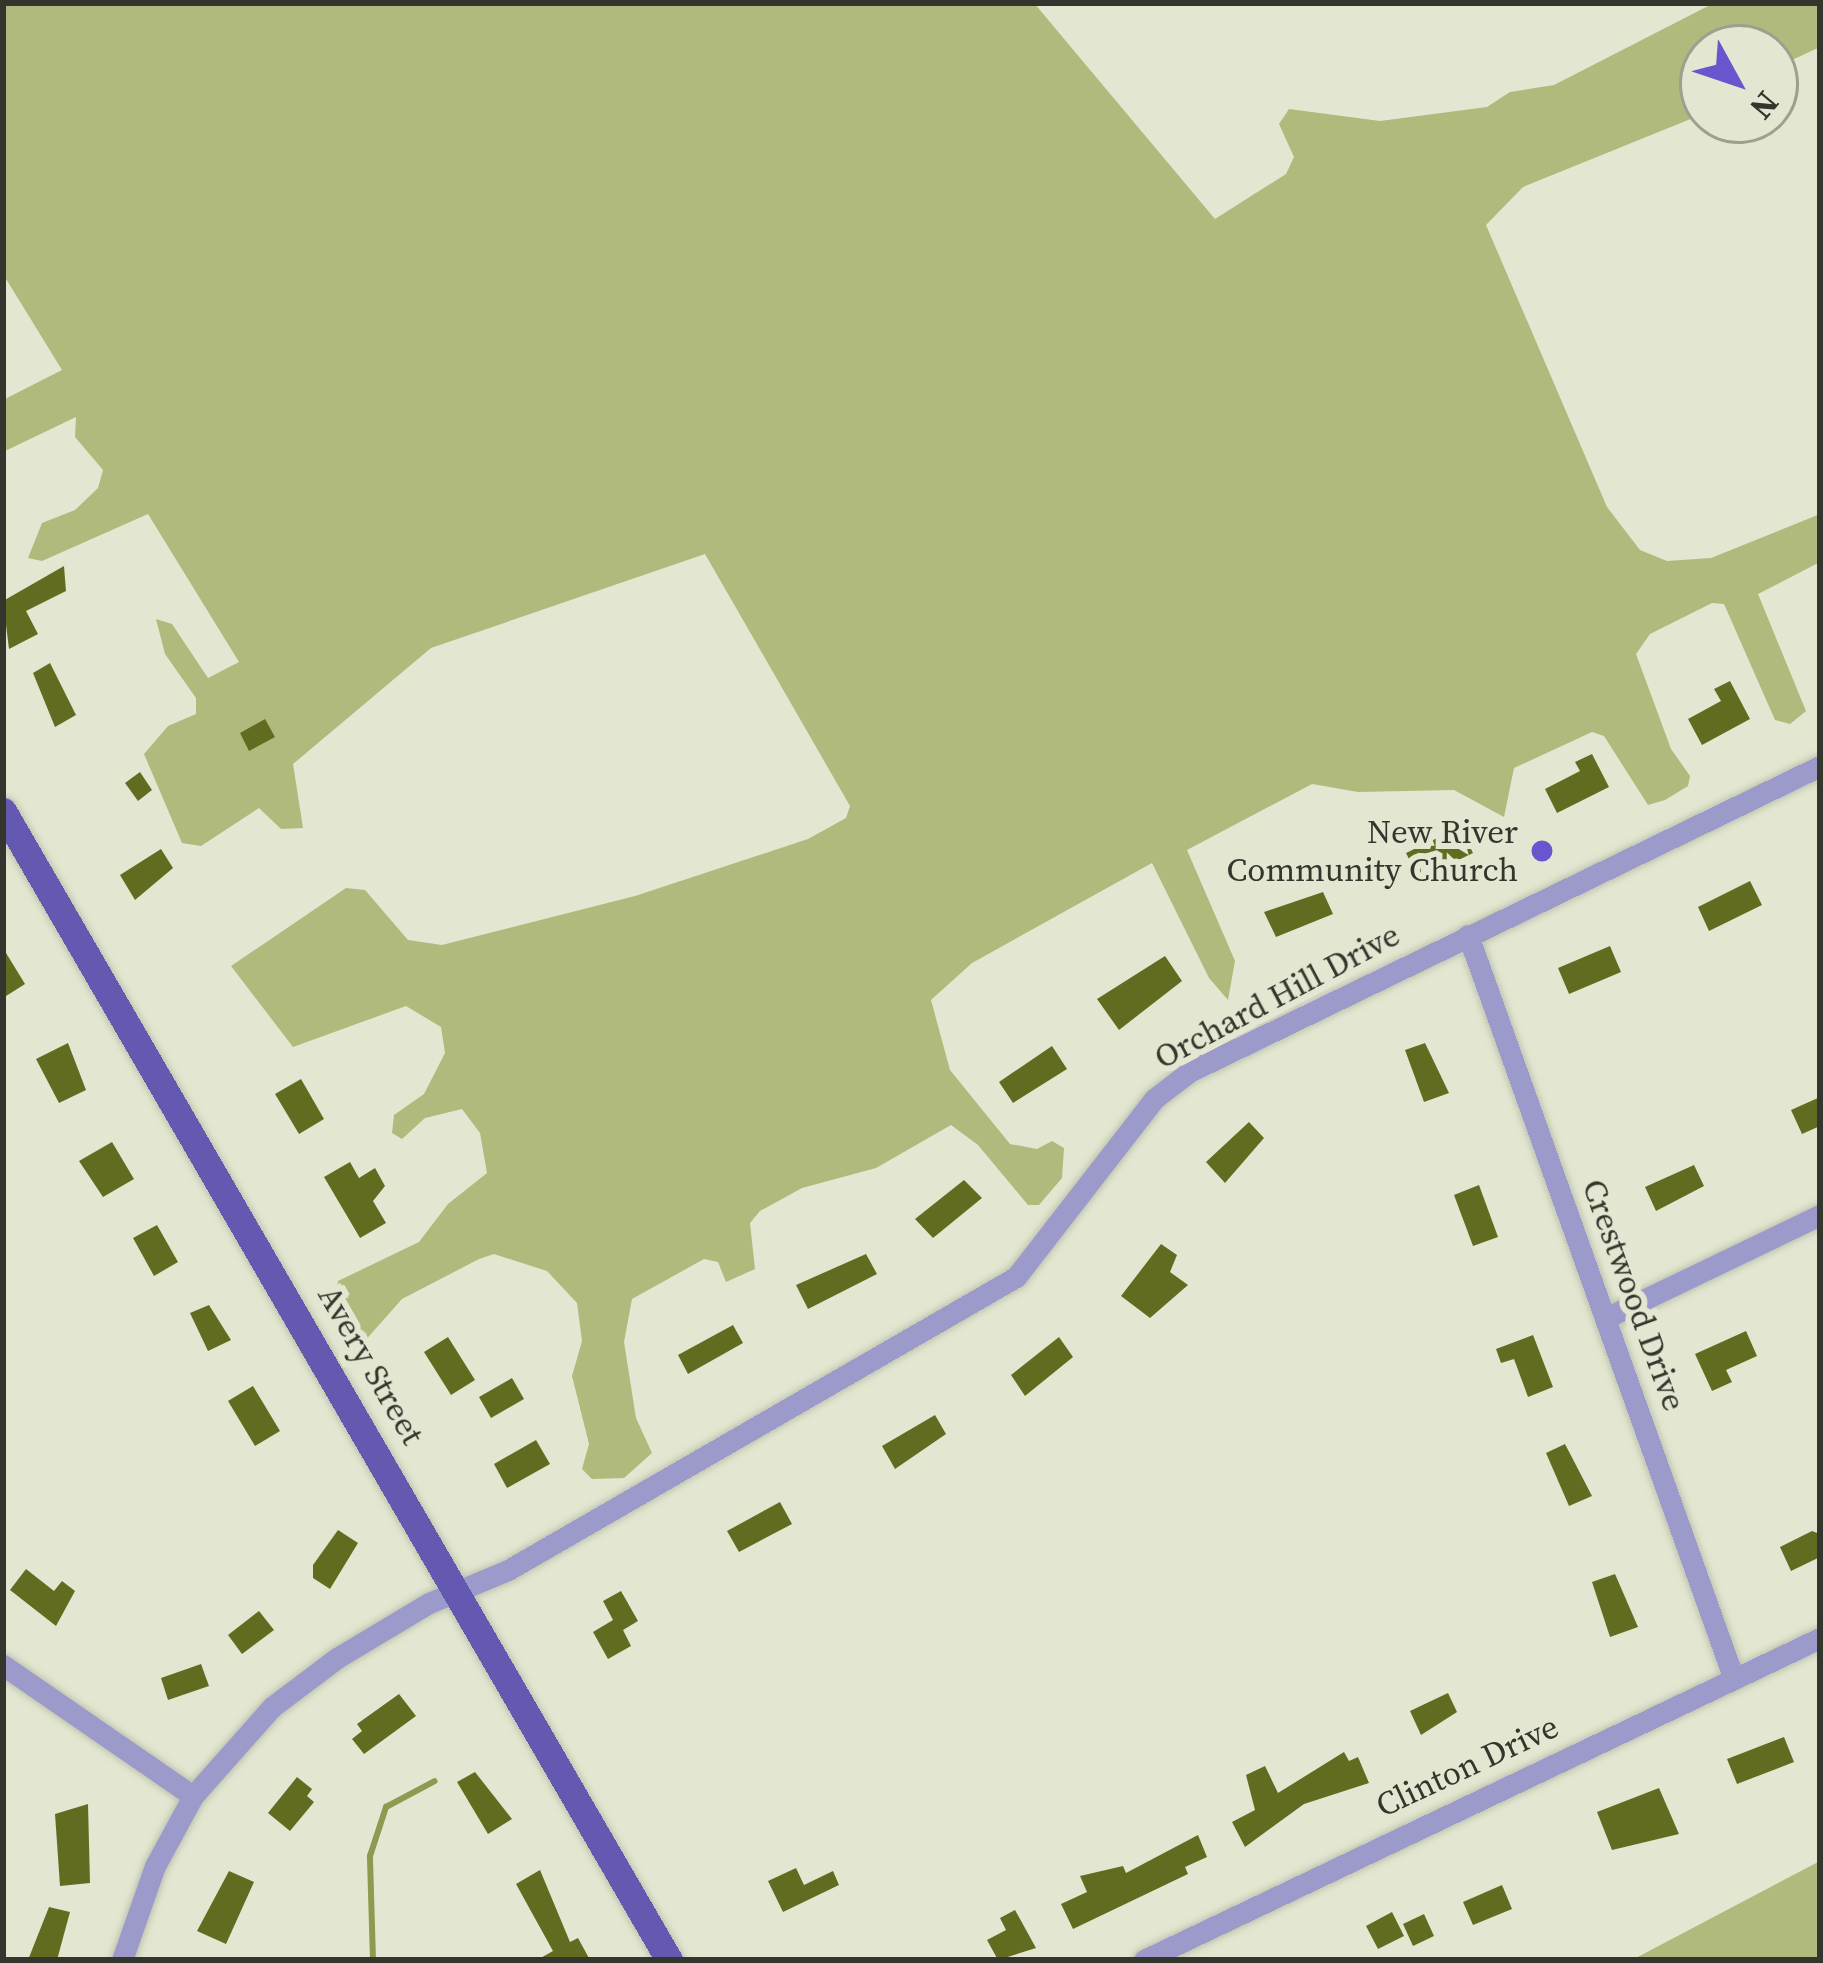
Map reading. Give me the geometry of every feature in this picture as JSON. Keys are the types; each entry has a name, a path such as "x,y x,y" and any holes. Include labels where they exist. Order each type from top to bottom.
{"main road":[{"name":"Avery Street","path":"3,811 463,1594 669,1960"}],"street":[{"name":"Orchard Hill Drive","path":"122,1960 155,1866 193,1796 272,1707 320,1670 429,1603 463,1594 1016,1277 1154,1099 1189,1072 1820,766"},
{"name":"Crestwood Drive","path":"1468,935 1734,1679"},
{"path":"1608,1317 1820,1215"},
{"name":"Clinton Drive","path":"1144,1960 1820,1638"},
{"path":"3,1665 193,1796"}],"green space":[{"path":"3,3 1034,3 1215,219 1286,174 1294,157 1279,124 1289,109 1380,121 1487,107 1510,92 1554,85 1714,3 1820,3 1820,47 1799,57 1799,24 1679,24 1679,124 1523,187 1486,225 1607,507 1640,550 1667,561 1711,558 1820,514 1820,562 1758,594 1806,711 1790,724 1775,720 1724,604 1712,603 1650,634 1636,654 1671,749 1690,776 1688,786 1665,800 1648,805 1604,736 1592,732 1514,768 1504,817 1454,790 1358,792 1312,784 1187,850 1235,961 1228,1000 1209,978 1152,863 972,963 931,1000 950,1070 1010,1144 1037,1149 1052,1141 1064,1148 1062,1178 1039,1205 1028,1205 978,1145 951,1125 876,1168 802,1188 760,1211 750,1223 755,1269 726,1282 718,1262 704,1259 632,1299 624,1342 636,1418 652,1453 624,1478 592,1479 582,1469 589,1444 572,1376 582,1341 577,1303 547,1271 494,1254 479,1259 402,1299 362,1344 334,1309 338,1281 419,1242 448,1204 487,1173 480,1133 462,1109 425,1118 402,1139 392,1133 394,1115 424,1094 445,1053 441,1027 406,1006 293,1047 231,966 346,888 365,890 408,940 442,945 635,896 808,839 846,818 850,806 705,554 431,648 293,764 303,828 281,829 259,808 201,846 182,843 144,754 168,726 196,714 196,698 165,654 156,619 172,624 208,678 239,662 148,514 42,561 28,558 42,523 75,510 98,488 103,470 75,437 76,417 3,452 3,400 62,370 3,274"},
{"path":"1820,1861 1820,1960 1632,1960"}],"building":[{"path":"64,566 66,591 26,611 38,634 9,649 3,601"},
{"path":"50,663 76,715 55,727 33,673"},
{"path":"1730,681 1750,719 1702,745 1688,719 1721,701 1714,689"},
{"path":"265,719 275,737 249,751 240,733"},
{"path":"1592,754 1609,787 1557,813 1545,789 1580,771 1575,762"},
{"path":"140,772 152,790 138,801 125,783"},
{"path":"1460,827 1473,853 1419,879 1406,853"},
{"path":"161,849 173,868 135,900 120,875"},
{"path":"1750,881 1762,905 1709,931 1698,907"},
{"path":"1323,892 1333,914 1276,937 1264,912"},
{"path":"1610,946 1621,972 1569,994 1558,968"},
{"path":"3,948 25,984 3,998"},
{"path":"1165,956 1182,981 1119,1030 1097,999"},
{"path":"68,1043 86,1090 59,1103 36,1059"},
{"path":"1425,1043 1449,1093 1424,1102 1405,1050"},
{"path":"1052,1046 1067,1069 1013,1103 999,1082"},
{"path":"301,1079 324,1119 299,1134 275,1094"},
{"path":"1820,1097 1820,1126 1802,1134 1791,1110"},
{"path":"1249,1122 1264,1138 1225,1183 1206,1162"},
{"path":"112,1142 134,1179 103,1197 79,1161"},
{"path":"350,1162 359,1178 375,1168 385,1186 373,1201 386,1223 360,1238 324,1177"},
{"path":"1694,1165 1704,1186 1656,1211 1645,1187"},
{"path":"964,1180 982,1198 933,1238 915,1219"},
{"path":"1479,1185 1498,1237 1473,1246 1454,1195"},
{"path":"157,1225 178,1262 154,1276 133,1238"},
{"path":"1161,1244 1177,1255 1170,1272 1188,1285 1150,1318 1121,1296"},
{"path":"866,1254 877,1274 808,1309 796,1285"},
{"path":"209,1305 231,1340 208,1351 190,1313"},
{"path":"733,1325 743,1343 688,1374 678,1355"},
{"path":"1746,1331 1757,1356 1726,1370 1732,1382 1712,1391 1695,1354"},
{"path":"1533,1335 1553,1387 1528,1397 1514,1359 1501,1363 1496,1349"},
{"path":"448,1337 475,1380 451,1395 424,1352"},
{"path":"1059,1337 1073,1357 1025,1396 1011,1375"},
{"path":"512,1378 524,1399 491,1418 479,1397"},
{"path":"253,1386 280,1431 255,1446 228,1401"},
{"path":"935,1415 946,1434 895,1469 882,1446"},
{"path":"536,1440 550,1464 507,1488 494,1464"},
{"path":"1565,1444 1592,1496 1569,1506 1546,1453"},
{"path":"780,1502 792,1524 739,1552 727,1531"},
{"path":"338,1530 358,1543 330,1589 313,1578 313,1565"},
{"path":"1812,1531 1820,1534 1820,1557 1791,1571 1780,1547"},
{"path":"26,1569 54,1591 62,1581 75,1591 56,1626 10,1590"},
{"path":"1615,1574 1638,1627 1610,1637 1592,1582"},
{"path":"621,1591 638,1621 623,1630 631,1646 608,1659 593,1632 613,1620 603,1601"},
{"path":"259,1611 274,1630 242,1654 228,1635"},
{"path":"201,1664 209,1686 168,1700 161,1678"},
{"path":"1448,1693 1457,1712 1421,1735 1410,1711"},
{"path":"399,1694 416,1716 364,1754 352,1739 362,1731 357,1724"},
{"path":"1784,1737 1794,1762 1737,1784 1727,1759"},
{"path":"1344,1752 1349,1761 1358,1757 1369,1783 1304,1804 1245,1847 1232,1822 1255,1810 1246,1775 1265,1766 1278,1793"},
{"path":"475,1772 512,1819 488,1834 457,1782"},
{"path":"297,1777 312,1789 307,1796 314,1802 290,1831 268,1813"},
{"path":"1659,1788 1679,1834 1612,1850 1597,1812"},
{"path":"88,1804 90,1883 60,1886 55,1814"},
{"path":"1198,1835 1207,1857 1185,1867 1188,1874 1073,1929 1061,1904 1087,1892 1080,1876 1123,1866 1126,1873"},
{"path":"796,1868 804,1885 833,1871 839,1885 783,1912 768,1881"},
{"path":"540,1870 570,1942 578,1938 590,1960 537,1960 553,1951 516,1884"},
{"path":"229,1871 254,1882 226,1944 197,1931"},
{"path":"1502,1885 1512,1909 1473,1925 1463,1902"},
{"path":"49,1907 70,1912 57,1960 28,1960"},
{"path":"1015,1910 1036,1948 998,1960 987,1940 1006,1930 1000,1918"},
{"path":"1392,1912 1404,1936 1378,1949 1366,1926"},
{"path":"1424,1914 1434,1936 1413,1946 1403,1924"}],"waterway":[{"path":"373,1960 370,1856 386,1807 435,1781"}],"place":[{"name":"New River Community Church","path":"1542,851"}]}
